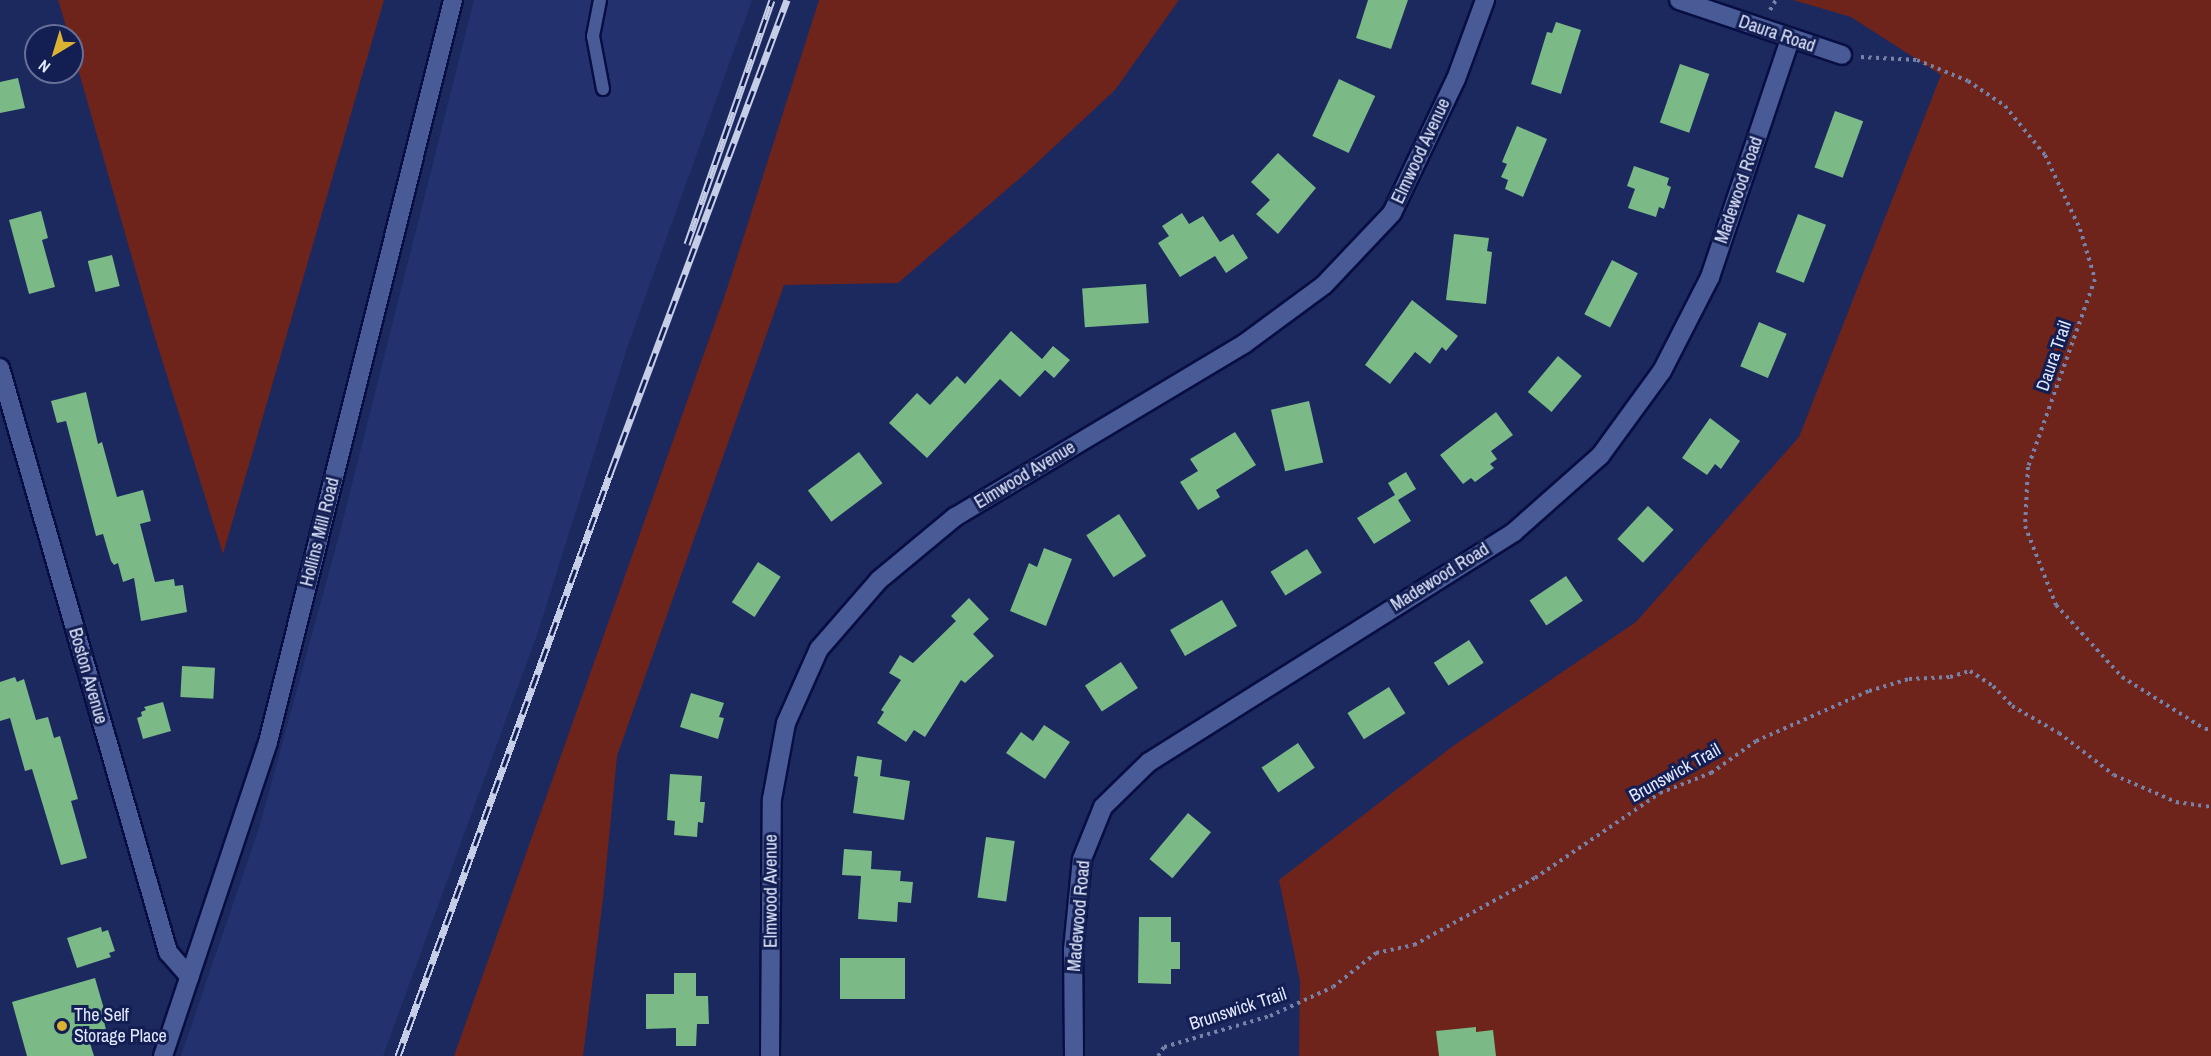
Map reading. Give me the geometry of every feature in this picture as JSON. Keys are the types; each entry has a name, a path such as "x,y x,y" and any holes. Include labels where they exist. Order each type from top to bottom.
{"street":[{"name":"Hollins Mill Road","path":"163,1056 267,742 453,0"},
{"name":"Elmwood Avenue","path":"770,1056 772,800 786,723 819,649 879,580 955,517 1244,344 1324,285 1392,213 1456,79 1485,0"},
{"name":"Daura Road","path":"1679,0 1842,56"},
{"name":"Madewood Road","path":"1074,1056 1073,950 1082,859 1103,807 1149,762 1514,532 1600,456 1662,370 1710,277 1790,39"},
{"name":"Boston Avenue","path":"2,380 168,952 190,977"}],"lane":[{"path":"600,0 593,36 603,89"}],"path":[{"name":"Daura Trail","path":"1842,56 1917,60 1968,81 2005,106 2045,155 2080,229 2095,279 2028,467 2025,526 2056,604 2122,677 2205,729 2211,729"},
{"name":"Brunswick Trail","path":"1158,1056 1164,1047 1270,1016 1333,987 1376,953 1414,945 1515,889 1660,793 1711,773 1756,741 1869,691 1909,679 1950,677 1970,671 1993,686 2012,706 2059,733 2114,775 2176,802 2211,807"}],"shaded area":[{"path":"58,0 384,0 223,554 153,331 82,84 84,24 65,24"},
{"path":"474,0 752,0 628,345 538,632 383,1056 181,1056 260,825 340,532"},
{"path":"819,0 1179,0 1115,90 1027,172 898,283 784,285 617,756 603,899 583,1056 454,1056 727,289"},
{"path":"1793,0 2211,0 2211,1056 1299,1056 1300,981 1279,880 1453,746 1636,622 1799,437 1941,75 1851,17"}],"building":[{"path":"1368,0 1408,0 1391,49 1356,38"},
{"path":"1556,22 1581,30 1561,94 1531,84 1547,32 1552,33"},
{"path":"1680,64 1709,74 1689,133 1660,123"},
{"path":"18,78 25,108 0,113 0,82"},
{"path":"1339,79 1375,96 1349,153 1312,136"},
{"path":"1835,111 1863,121 1843,178 1814,167"},
{"path":"1517,126 1547,139 1523,197 1505,189 1508,180 1501,177 1507,164 1502,162"},
{"path":"1278,153 1316,188 1278,234 1256,214 1270,200 1251,182"},
{"path":"1634,166 1669,178 1667,185 1671,187 1664,209 1659,207 1656,217 1628,208 1635,189 1627,186"},
{"path":"41,211 48,238 42,240 55,287 29,294 9,220"},
{"path":"1182,213 1189,224 1203,216 1220,242 1233,234 1248,258 1226,273 1215,256 1180,277 1158,243 1169,236 1162,226"},
{"path":"1798,214 1826,225 1804,283 1776,272"},
{"path":"1454,234 1489,238 1487,251 1492,252 1486,304 1446,300"},
{"path":"112,255 120,286 95,292 88,261"},
{"path":"1612,260 1638,273 1610,328 1584,314"},
{"path":"1146,284 1149,323 1085,327 1082,288"},
{"path":"1412,300 1458,336 1446,351 1442,347 1430,364 1415,352 1390,384 1365,365"},
{"path":"1759,322 1787,334 1768,378 1740,366"},
{"path":"1011,331 1042,359 1053,346 1070,360 1054,378 1045,370 1020,397 1000,379 927,458 889,423 917,393 930,405 957,376 965,384"},
{"path":"1558,356 1582,376 1552,412 1528,392"},
{"path":"86,392 98,444 102,442 117,497 143,490 151,521 140,524 155,582 174,579 175,586 183,585 187,612 141,621 134,578 123,582 118,563 114,565 111,561 103,534 96,536 66,421 57,423 51,401"},
{"path":"1309,401 1323,462 1285,471 1271,410"},
{"path":"1496,412 1513,435 1491,451 1497,459 1490,464 1494,468 1475,482 1471,478 1463,484 1440,455"},
{"path":"1710,418 1740,441 1721,469 1715,464 1707,475 1682,458"},
{"path":"1235,432 1256,465 1216,490 1220,497 1198,510 1180,482 1198,471 1190,459"},
{"path":"859,452 882,483 831,522 808,491"},
{"path":"1406,472 1416,489 1398,500 1411,521 1374,544 1357,518 1395,495 1388,483"},
{"path":"1648,506 1674,530 1643,563 1617,539"},
{"path":"1119,514 1146,556 1114,577 1086,535"},
{"path":"1044,548 1072,559 1046,626 1010,611 1029,563 1037,567"},
{"path":"1307,549 1322,573 1285,596 1271,572"},
{"path":"758,562 781,577 755,617 732,602"},
{"path":"1566,576 1583,601 1546,625 1530,601"},
{"path":"969,598 989,619 973,634 994,656 965,683 961,680 925,737 914,730 906,742 877,723 884,712 881,710 901,680 889,673 900,655 913,663 956,621 951,616"},
{"path":"1222,600 1237,626 1185,656 1170,630"},
{"path":"1469,640 1484,663 1448,686 1434,663"},
{"path":"1121,662 1138,688 1102,711 1085,685"},
{"path":"182,666 215,668 213,699 180,697"},
{"path":"15,677 17,682 24,679 36,720 48,717 54,738 60,736 78,799 71,801 87,858 61,865 32,769 25,771 10,718 0,721 0,682"},
{"path":"1389,687 1405,713 1364,739 1347,713"},
{"path":"691,693 724,703 719,717 724,718 718,739 680,727"},
{"path":"163,702 171,731 143,739 137,718 142,716 141,712 146,710 144,707"},
{"path":"1044,725 1070,742 1045,779 1006,753 1021,732 1033,741"},
{"path":"1298,743 1315,768 1278,792 1262,768"},
{"path":"857,756 882,760 880,776 910,781 904,820 853,813 858,777 854,776"},
{"path":"670,774 702,776 700,802 705,802 703,823 698,822 697,837 674,835 675,821 667,820"},
{"path":"1188,813 1211,832 1172,878 1149,859"},
{"path":"986,837 1015,841 1006,901 978,897"},
{"path":"844,849 872,851 871,869 901,871 900,881 913,882 911,903 898,902 897,922 858,919 861,876 842,875"},
{"path":"1139,917 1171,917 1171,942 1180,942 1180,969 1171,969 1171,984 1138,983"},
{"path":"101,927 102,932 108,930 115,951 109,953 111,957 77,968 67,938"},
{"path":"840,958 905,958 905,999 840,999"},
{"path":"674,973 696,973 696,996 708,996 709,1024 697,1024 696,1046 676,1046 676,1028 646,1029 646,994 674,994"},
{"name":"The Self Storage Place","path":"95,978 106,1016 103,1017 107,1034 89,1040 94,1056 27,1056 12,1002"},
{"path":"1476,1027 1476,1032 1493,1030 1496,1056 1439,1056 1436,1031"}],"railway":[{"path":"687,244 772,0"},
{"path":"398,1056 611,471 787,0"}],"place":[{"name":"The Self Storage Place","path":"62,1026"}]}
